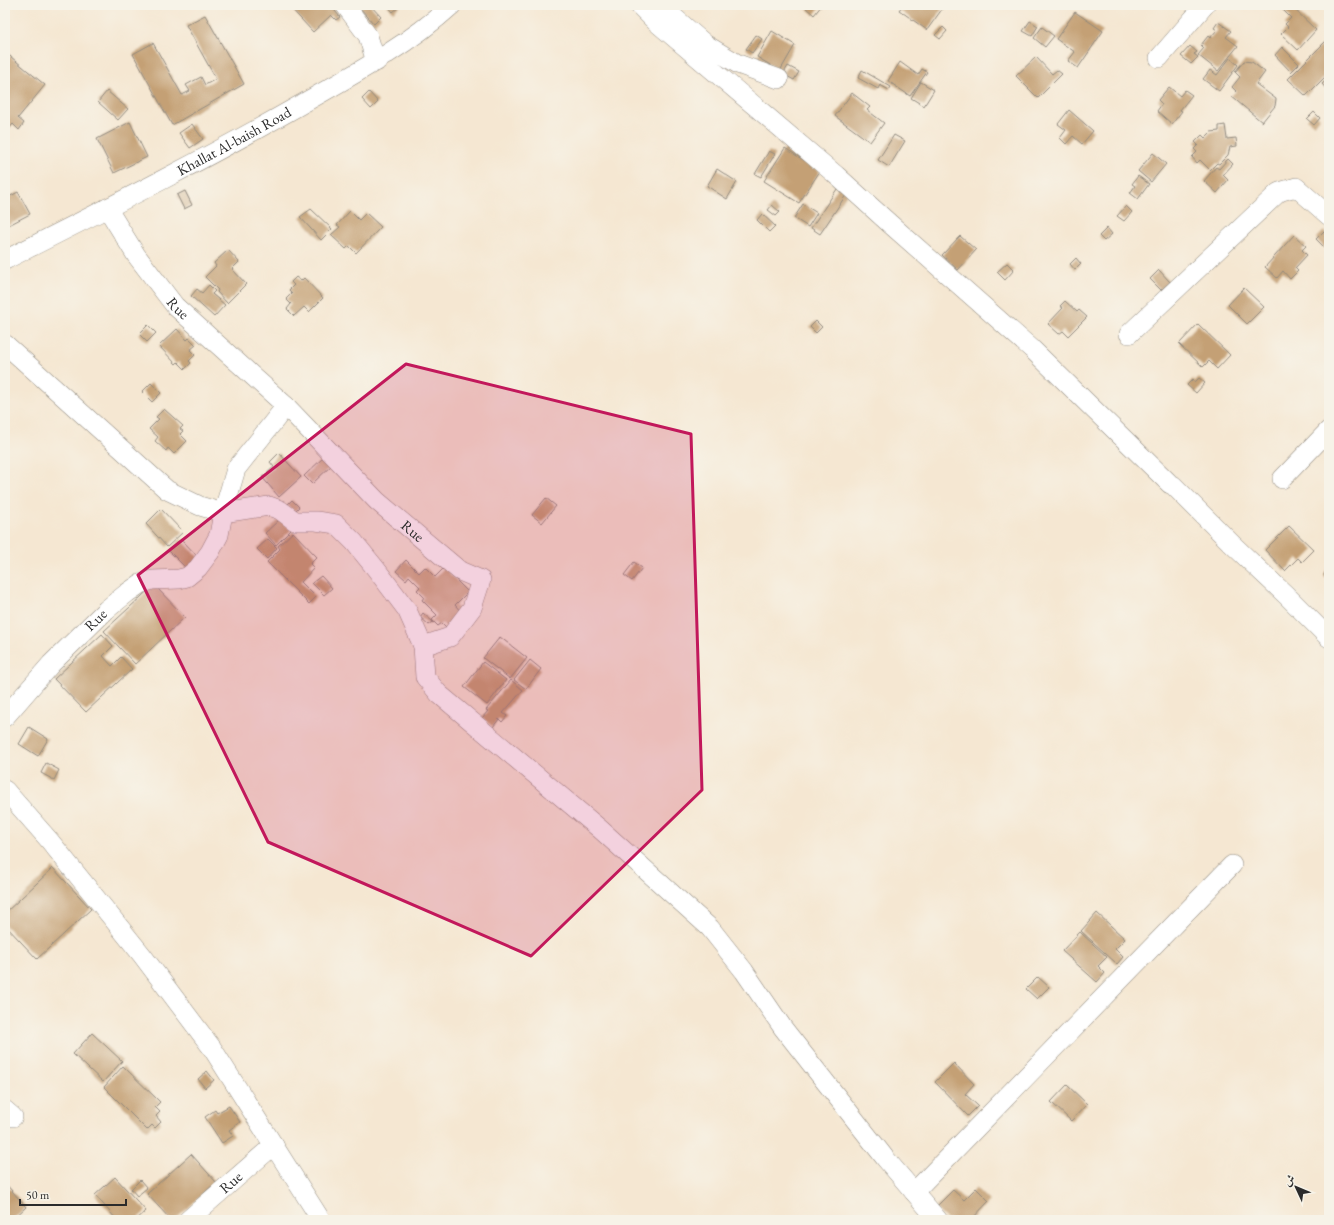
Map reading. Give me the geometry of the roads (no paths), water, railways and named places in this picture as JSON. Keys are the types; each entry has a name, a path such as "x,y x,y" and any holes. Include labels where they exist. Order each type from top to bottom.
{"street":[{"path":"345,5 368,36 376,62"},
{"name":"Khallat Al-baish Road","path":"5,260 254,131 376,62 431,24 452,5"},
{"path":"639,5 656,22 836,174 889,223 1032,349 1233,545 1286,594 1329,638"},
{"path":"660,5 705,44 738,64 779,79"},
{"path":"1159,58 1205,5"},
{"path":"1129,334 1279,192 1296,187 1329,216"},
{"name":"Rue","path":"107,208 136,254 176,306 286,406 377,501 460,571 481,580 472,608 450,637 423,646"},
{"path":"5,344 167,490 200,506 223,513 269,506 280,510 295,521 316,521 336,524 362,552 407,610 423,646 425,677 439,694 600,829 710,928 744,971 783,1028 885,1158 938,1220"},
{"name":"Rue","path":"5,717 50,664 106,610 127,593 140,584 152,580 174,580 187,577 198,568 210,552 219,535 223,513 236,469 286,406"},
{"path":"1282,479 1329,430"},
{"path":"5,790 49,840 142,955 212,1048 322,1220"},
{"path":"914,1192 1232,865"},
{"name":"Rue","path":"188,1220 274,1145"}]}
